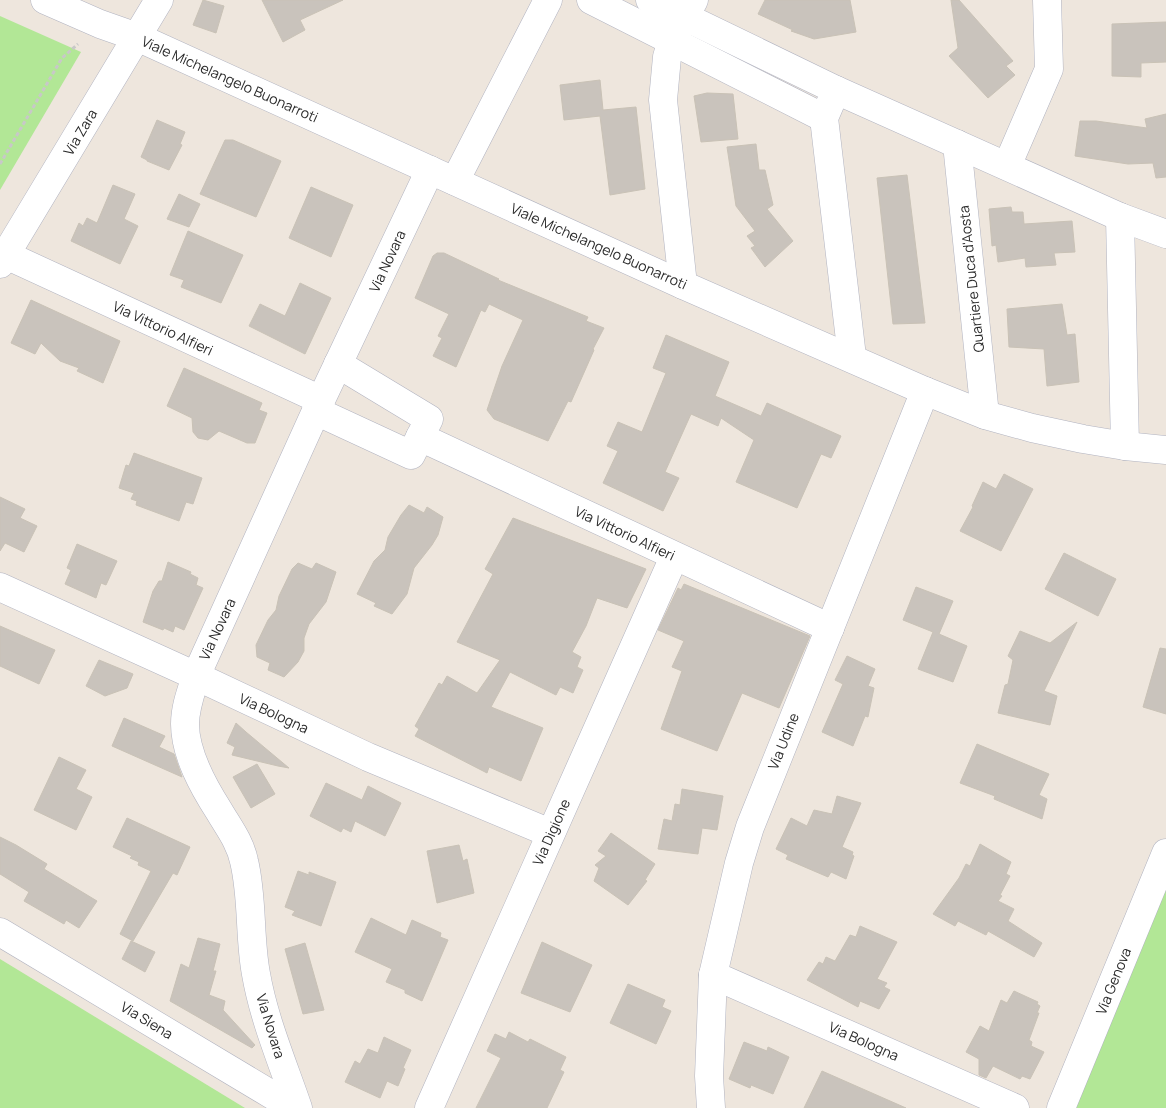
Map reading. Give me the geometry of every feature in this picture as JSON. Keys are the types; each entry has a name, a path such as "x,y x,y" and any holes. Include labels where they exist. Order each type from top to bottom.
{"street":[{"name":"Viale Michelangelo Buonarroti","path":"46,0 100,24 137,37 683,285 985,415 1032,428 1125,446 1166,450"},
{"name":"Via Zara","path":"3,260 160,0"},
{"path":"455,181 548,0"},
{"path":"591,0 684,19 824,118"},
{"path":"650,0 684,19 836,90 1120,217 1166,234"},
{"path":"1007,166 1049,69 1047,0"},
{"path":"683,285 663,100 667,57 684,19"},
{"path":"836,90 824,118 852,358"},
{"name":"Quartiere Duca d'Aosta","path":"957,144 985,415"},
{"name":"Via Novara","path":"296,1108 260,996 247,876 240,847 196,768 185,724 187,702 196,676 338,364 430,170"},
{"path":"1120,217 1125,446"},
{"name":"Via Vittorio Alfieri","path":"3,260 319,406 411,455 420,437 674,557 830,628"},
{"path":"338,364 428,419 420,437"},
{"name":"Via Udine","path":"711,1108 709,1076 713,975 739,864 750,827 924,390"},
{"name":"Via Digione","path":"429,1108 674,557"},
{"name":"Via Bologna","path":"0,587 368,757 550,833"},
{"name":"Via Genova","path":"1061,1108 1166,853"},
{"name":"Via Siena","path":"0,932 296,1108"},
{"name":"Via Bologna","path":"713,975 1015,1108"}],"path":[{"path":"0,164 62,58 100,24"}],"green space":[{"path":"0,16 81,52 0,190"},
{"path":"1166,857 1166,1108 1075,1108"},
{"path":"0,959 245,1108 0,1108"}],"building":[{"path":"203,0 224,6 216,33 193,25"},
{"path":"262,0 343,0 300,20 305,30 283,42"},
{"path":"765,0 850,0 856,32 814,39 791,31 793,30 758,14"},
{"path":"951,0 959,0 1013,61 1006,66 1015,75 988,98 949,56 958,48"},
{"path":"1166,22 1166,62 1141,63 1141,77 1112,76 1112,24"},
{"path":"600,80 603,110 636,107 645,189 610,195 600,116 564,120 560,85"},
{"path":"707,93 733,94 738,139 701,142 694,96"},
{"path":"1166,114 1166,177 1156,178 1153,163 1128,164 1075,156 1080,121 1096,121 1147,128 1145,119"},
{"path":"157,120 185,132 180,144 182,145 169,170 141,157"},
{"path":"225,140 233,140 281,161 256,217 200,194"},
{"path":"756,144 759,170 765,170 773,205 767,209 793,241 765,267 751,248 755,246 747,236 755,231 736,206 727,147"},
{"path":"907,175 925,323 893,324 877,178"},
{"path":"113,185 135,194 124,219 138,226 120,264 71,241 79,223 83,226 87,218 97,223"},
{"path":"311,187 353,205 331,257 289,238"},
{"path":"179,194 200,204 189,227 167,219"},
{"path":"1011,207 1012,212 1023,212 1024,224 1072,221 1075,252 1054,253 1056,265 1026,267 1025,258 998,262 996,245 992,246 989,209"},
{"path":"188,231 243,255 221,303 181,287 184,280 170,275"},
{"path":"437,253 444,253 498,280 588,317 586,321 604,328 571,402 568,401 548,441 494,419 487,410 502,366 523,320 489,304 485,312 481,310 456,367 433,356 442,338 438,336 449,314 415,298 433,256"},
{"path":"300,283 331,298 305,354 249,326 260,304 285,316"},
{"path":"31,300 120,341 103,383 77,371 79,368 60,361 41,343 35,354 11,343"},
{"path":"1062,304 1067,335 1075,334 1079,382 1047,386 1044,349 1009,347 1007,309"},
{"path":"666,335 729,362 715,396 761,416 767,403 841,436 831,458 821,454 797,508 736,482 754,440 721,418 718,426 691,414 665,472 679,478 663,511 603,483 618,451 607,446 618,422 642,432 666,373 653,368"},
{"path":"184,368 262,403 259,410 267,413 255,443 247,443 219,431 208,440 198,438 193,432 192,418 167,406"},
{"path":"134,453 202,478 193,504 186,502 179,521 136,505 137,501 131,499 134,493 119,488 126,465 129,466"},
{"path":"1004,474 1033,489 1001,551 960,531 973,507 983,482 996,489"},
{"path":"0,497 25,509 20,518 37,526 24,552 5,543 0,551"},
{"path":"409,505 424,513 427,507 443,517 438,535 414,568 407,594 392,614 374,606 376,603 357,594 374,561 385,550 388,537"},
{"path":"513,518 646,569 627,608 597,598 586,626 572,652 581,657 577,667 583,670 573,693 560,687 556,695 510,672 491,707 543,728 521,781 489,767 487,773 415,736 419,729 415,726 439,683 442,685 447,676 477,693 500,660 457,642 493,574 485,569"},
{"path":"77,544 117,561 106,585 101,583 96,598 65,584 71,570 67,568"},
{"path":"1064,553 1116,579 1098,616 1045,589"},
{"path":"168,562 191,572 190,574 198,578 196,585 203,588 184,630 175,626 173,632 143,622 153,591 159,581 162,581"},
{"path":"298,563 312,569 316,563 336,572 326,602 309,624 304,638 304,651 298,662 284,677 268,670 270,663 257,657 256,645 268,620 276,610 279,596 292,569"},
{"path":"684,584 810,636 779,708 742,693 717,751 661,729 682,671 672,667 684,641 658,630 678,588 681,590"},
{"path":"916,587 953,601 939,634 967,646 953,682 918,669 933,632 903,620"},
{"path":"1077,622 1044,691 1057,696 1050,725 998,713 1005,685 1008,684 1013,660 1008,656 1020,631 1050,643"},
{"path":"0,626 55,650 39,684 0,666"},
{"path":"1160,648 1166,649 1166,714 1143,707"},
{"path":"847,656 875,669 868,686 874,688 868,717 865,716 853,746 822,732 843,684 835,680"},
{"path":"99,660 133,674 127,688 105,696 86,686"},
{"path":"124,718 165,736 159,747 174,754 182,777 112,746"},
{"path":"236,723 289,768 232,755 235,747 227,743"},
{"path":"977,744 1049,774 1039,795 1047,799 1042,819 994,799 995,796 960,783"},
{"path":"59,757 86,770 76,789 92,797 76,830 34,810"},
{"path":"257,764 275,794 251,808 233,777"},
{"path":"326,783 362,800 368,786 401,803 385,836 355,821 351,832 343,828 341,832 310,816"},
{"path":"682,789 723,796 717,830 702,828 698,854 658,849 664,819 672,821 675,804 680,805"},
{"path":"837,796 861,803 842,847 853,852 852,855 854,856 846,879 831,872 828,877 786,859 788,855 776,849 791,818 807,826 814,810 832,814"},
{"path":"127,818 190,847 177,875 173,873 133,941 120,934 151,871 138,865 139,862 130,858 132,856 113,847"},
{"path":"611,833 655,864 645,880 647,881 628,905 594,881 599,868 595,865 606,856 598,851"},
{"path":"0,837 47,864 44,869 97,901 79,928 66,920 64,924 24,901 29,892 0,874"},
{"path":"980,844 1011,862 1006,874 1010,876 998,901 1014,909 1008,921 1042,943 1034,957 988,931 986,935 958,921 955,926 933,914 959,878 966,864 970,866"},
{"path":"459,845 463,861 467,859 474,893 437,903 427,851"},
{"path":"298,871 309,875 309,872 336,882 321,926 292,915 295,911 285,907"},
{"path":"371,918 406,935 412,920 441,933 440,937 448,940 422,1001 405,993 405,990 386,982 392,969 355,952"},
{"path":"860,926 897,942 877,979 887,983 884,987 890,990 879,1009 860,1001 858,1007 807,980 819,962 823,964 826,957 835,961 850,935 856,937"},
{"path":"198,938 220,944 213,971 216,971 209,995 225,1001 223,1010 255,1045 252,1048 170,1001 181,964 189,968"},
{"path":"131,941 155,952 145,972 122,959"},
{"path":"542,942 592,965 570,1012 521,993"},
{"path":"305,943 324,1010 303,1014 285,949"},
{"path":"628,984 665,1000 662,1007 671,1011 656,1044 610,1023"},
{"path":"1014,991 1038,1002 1037,1004 1040,1006 1029,1040 1032,1042 1031,1046 1044,1052 1030,1079 1022,1076 1020,1079 993,1066 986,1078 979,1075 979,1059 966,1052 980,1026 989,1031 1001,1000 1007,1003"},
{"path":"509,1032 528,1042 530,1039 566,1057 560,1070 564,1072 547,1108 476,1108 501,1058 487,1051 495,1034 506,1039"},
{"path":"384,1037 411,1050 398,1086 387,1081 380,1098 345,1082 355,1061 360,1064 368,1049 378,1053"},
{"path":"744,1042 767,1051 768,1047 789,1057 773,1094 751,1085 750,1088 729,1079"},
{"path":"822,1071 906,1108 804,1108"}]}
